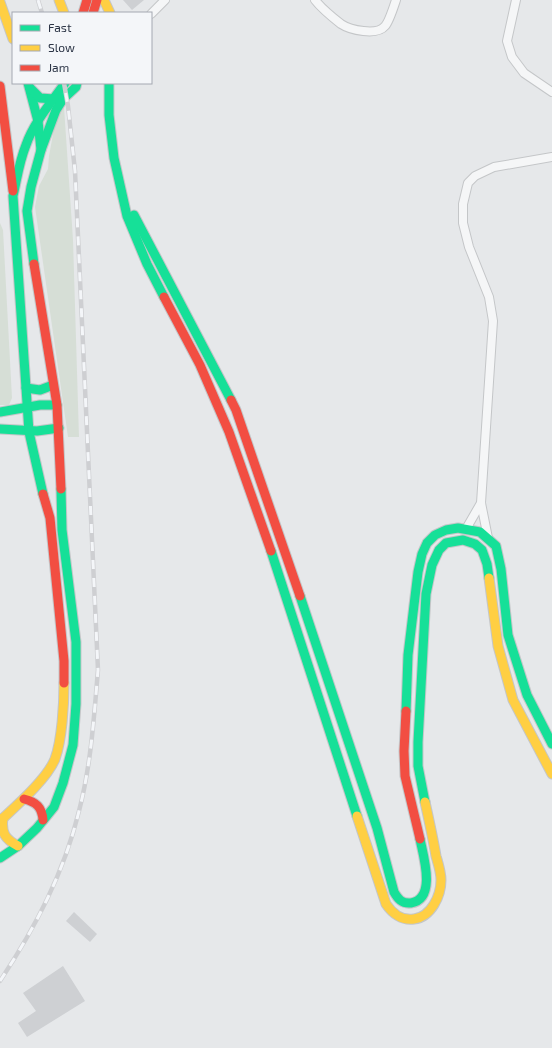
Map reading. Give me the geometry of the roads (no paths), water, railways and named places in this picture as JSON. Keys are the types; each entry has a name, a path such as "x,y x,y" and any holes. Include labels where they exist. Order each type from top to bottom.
{"street":[{"path":"59,0 64,12"},
{"path":"83,12 87,0"},
{"path":"93,12 97,0"},
{"path":"104,0 110,12"},
{"path":"152,13 165,0"},
{"path":"315,0 342,24 361,30 375,32 385,26 396,0"},
{"path":"516,0 507,41 512,57 524,73 552,92"},
{"path":"0,2 12,37"},
{"path":"0,34 3,33 12,37"},
{"path":"14,196 21,159 26,144 38,121 64,84"},
{"path":"0,867 2,858 18,846 54,807 63,783 73,745 76,704 76,642 62,530 59,428 57,405 40,303 27,211 30,187 40,150 56,110 63,99 76,87 77,84"},
{"path":"109,84 109,115 114,158 126,216 147,264 200,365 229,432 269,543 384,901 388,908 400,917 414,920 428,913 439,896 441,888 441,878 418,766 418,748 426,594 432,565 439,550 446,544 453,541 463,540 475,544 482,550 487,564 498,646 513,700 552,774"},
{"path":"115,84 116,114 123,168 134,217 236,410 281,538 377,828 394,892 398,899 404,903 412,902 420,898 426,886 427,870 405,776 404,751 408,655 418,572 422,554 427,543 435,535 446,530 458,528 466,529 480,532 496,546 501,569 508,635 527,694 552,744"},
{"path":"0,86 14,196 26,407 29,432 40,487 50,518 64,661 64,694 60,736 55,759 50,770 42,780 2,819 0,829 3,835 10,843 18,846"},
{"path":"29,86 40,98 54,99"},
{"path":"29,86 38,121 40,150"},
{"path":"488,538 481,503 493,321 489,297 469,247 463,223 463,204 468,183 475,176 494,167 552,157"},
{"path":"26,388 34,391 43,390 53,384"},
{"path":"0,412 26,407 57,405"},
{"path":"0,429 44,432 59,428"},
{"path":"466,529 481,503"},
{"path":"24,799 31,800 39,805 43,811 43,820"}],"railway":[{"path":"38,0 42,12"},
{"path":"0,981 25,941 47,899 57,878 73,834 83,794 89,759 98,670 75,171 64,84"}]}
